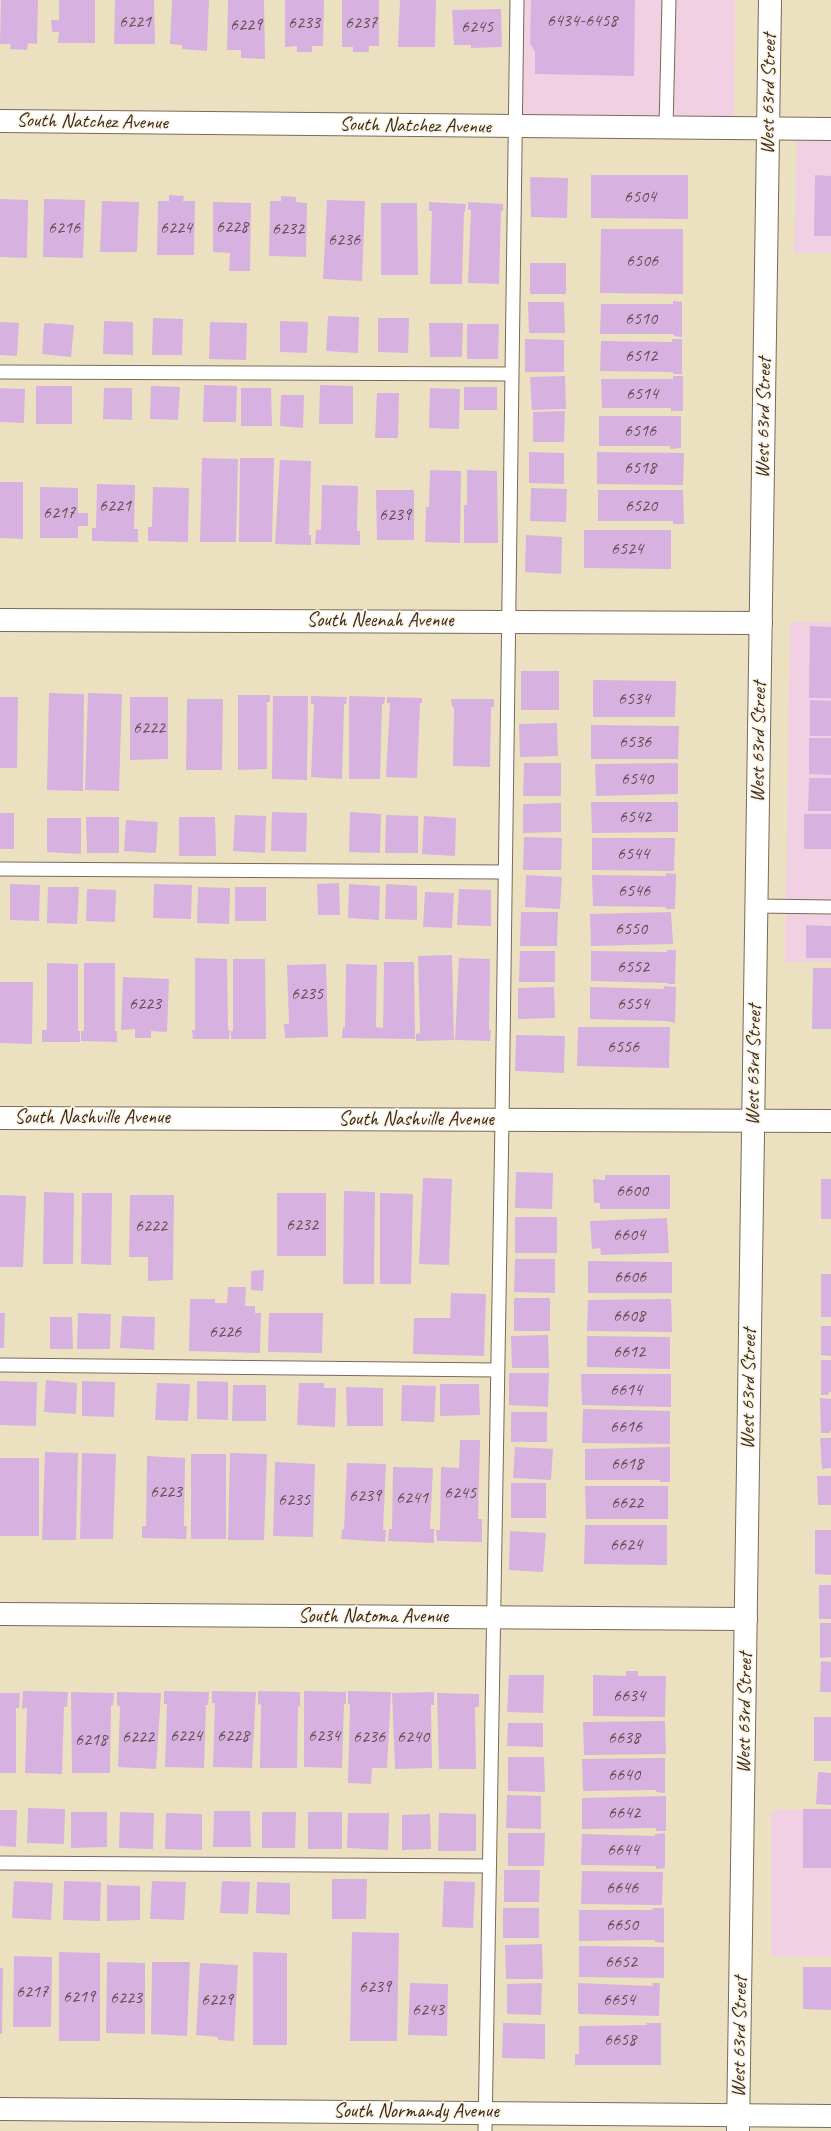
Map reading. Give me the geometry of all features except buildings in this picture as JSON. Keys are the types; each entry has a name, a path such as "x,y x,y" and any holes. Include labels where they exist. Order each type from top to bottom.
{"street":[{"name":"West 63rd Street","path":"738,2123 770,0"},
{"name":"South Natchez Avenue","path":"0,121 831,129"},
{"name":"South Neenah Avenue","path":"0,620 761,624"},
{"name":"South Nashville Avenue","path":"0,1118 831,1121"},
{"name":"South Natoma Avenue","path":"0,1614 746,1619"},
{"name":"South Normandy Avenue","path":"0,2109 485,2122 738,2123 831,2116"}],"lane":[{"path":"485,2122 496,1370 502,1120 516,0"},
{"path":"666,128 668,0"},
{"path":"0,372 512,374"},
{"path":"0,869 504,872"},
{"path":"757,906 831,907"},
{"path":"0,1365 496,1370"},
{"path":"0,1862 489,1866"}],"shaded area":[{"path":"522,0 735,0 734,117 520,117"},
{"path":"797,129 831,129 831,253 794,253"},
{"path":"790,622 831,622 831,962 785,962"},
{"path":"831,1809 831,1957 771,1956 771,1810"}]}
